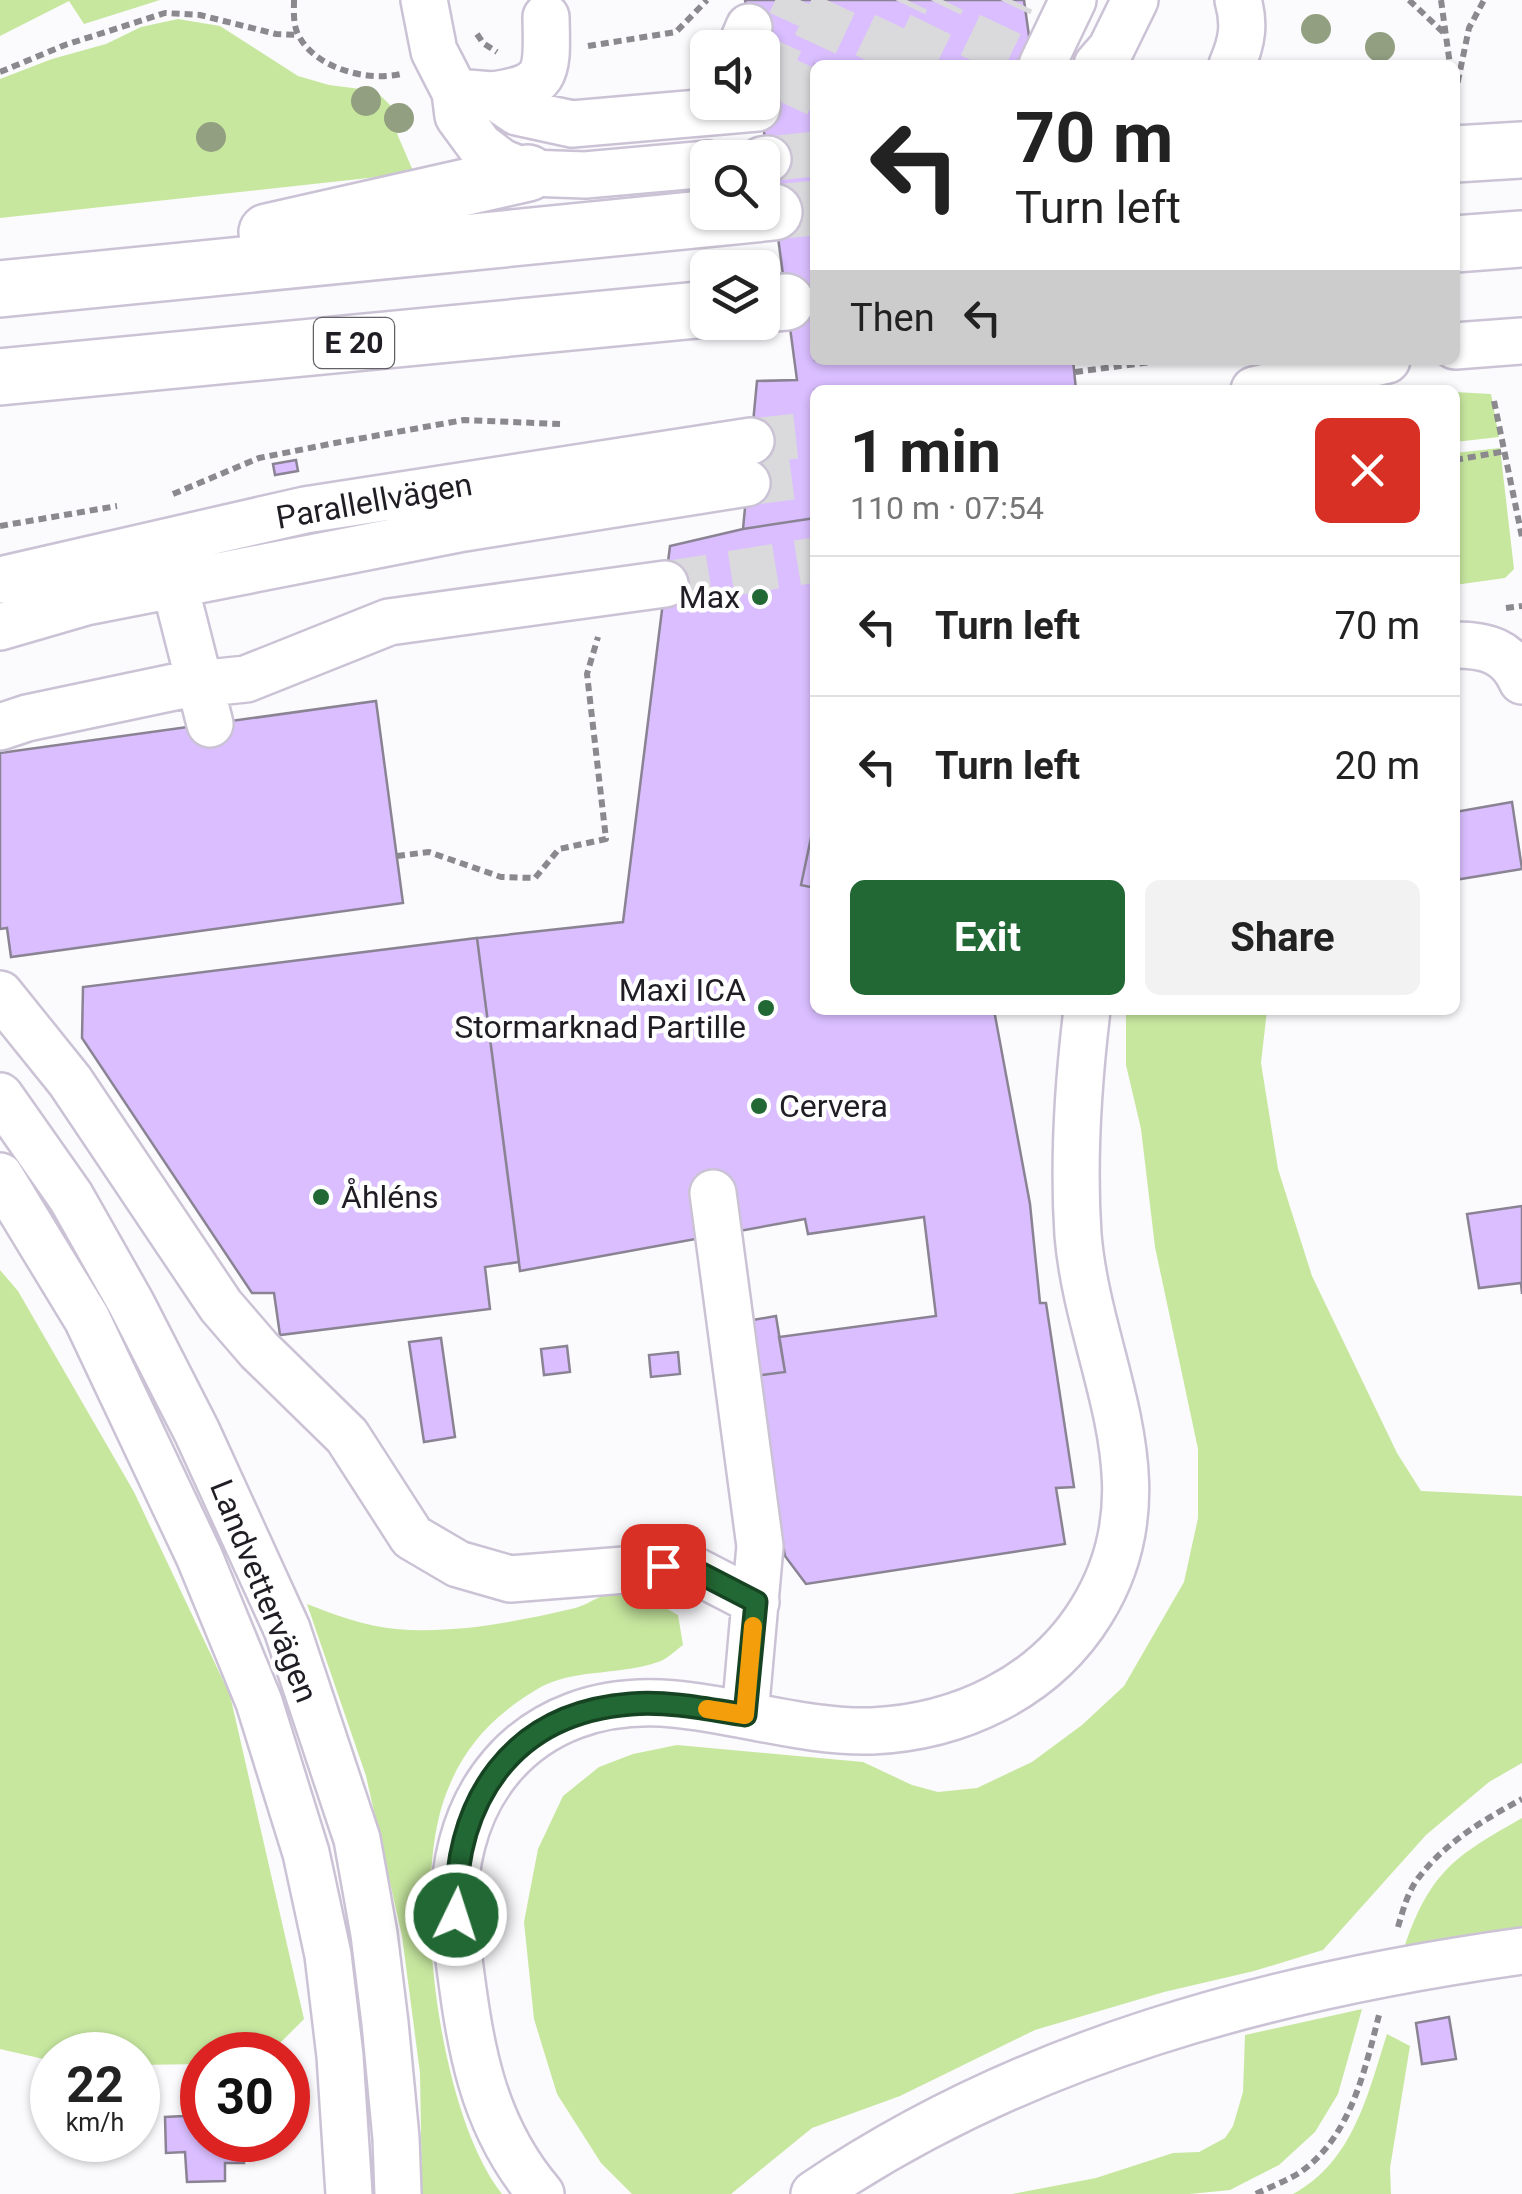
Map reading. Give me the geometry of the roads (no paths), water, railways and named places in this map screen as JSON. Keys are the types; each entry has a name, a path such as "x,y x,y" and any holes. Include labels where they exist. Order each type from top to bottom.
{"highway":[{"path":"1460,154 1522,150"},
{"path":"89,280 170,248 271,232 528,173"},
{"path":"0,290 89,280 690,189"},
{"path":"1460,244 1522,239"},
{"name":"E 20","path":"0,377 690,311"}],"street":[{"path":"424,0 434,51 474,94 516,112 572,124 690,112"},
{"path":"1037,32 1072,0"},
{"path":"1080,60 1107,0"},
{"path":"1101,60 1135,0"},
{"path":"1233,60 1244,21 1238,0"},
{"path":"474,94 524,91 534,85 542,74 546,36"},
{"path":"474,94 458,116 480,146 502,162 528,173 584,175 690,166"},
{"path":"1460,346 1522,341"},
{"path":"1302,385 1370,365"},
{"name":"Parallellvägen","path":"0,580 170,564 464,528 749,462 578,468 305,510 170,564 86,602 0,627"},
{"path":"170,564 205,704"},
{"path":"0,728 27,718 205,704 246,679 389,622 665,584"},
{"path":"1460,645 1497,651 1508,658 1522,681"},
{"path":"0,994 70,1081 221,1306 347,1436 412,1537 444,1557 510,1579 663,1566 696,1571 756,1602"},
{"path":"541,2194 498,2129 476,2068 456,1937 456,1893 469,1817 483,1789 506,1758 537,1733 580,1713 629,1704 672,1704 870,1731 926,1724 976,1709 1017,1688 1064,1650 1093,1610 1114,1562 1124,1513 1126,1466 1120,1418 1089,1308 1078,1235 1079,1078 1087,1015"},
{"name":"Landvettervägen","path":"0,1096 71,1197 131,1303 197,1432 287,1629 360,1858 385,2023 398,2194"},
{"name":"Landvettervägen","path":"0,1176 87,1319 199,1556 259,1702 306,1853 328,1955 340,2056 349,2194"},
{"path":"713,1193 760,1546 745,1715"},
{"path":"814,2194 991,2093 1132,2037 1242,2005 1334,1984 1522,1951"}],"tunnel":[{"path":"780,44 800,0"},
{"path":"787,105 836,0"},
{"path":"878,60 907,0"},
{"path":"913,60 943,0"},
{"path":"983,60 1012,0"},
{"path":"780,158 810,155"},
{"path":"780,211 810,208"},
{"path":"751,441 810,435"},
{"path":"747,483 810,475"},
{"path":"665,584 810,561"}],"place":[{"name":"Max","path":"760,597"},
{"name":"Maxi ICA Stormarknad Partille","path":"766,1008"},
{"name":"Cervera","path":"759,1106"},
{"name":"Åhléns","path":"321,1197"}]}
